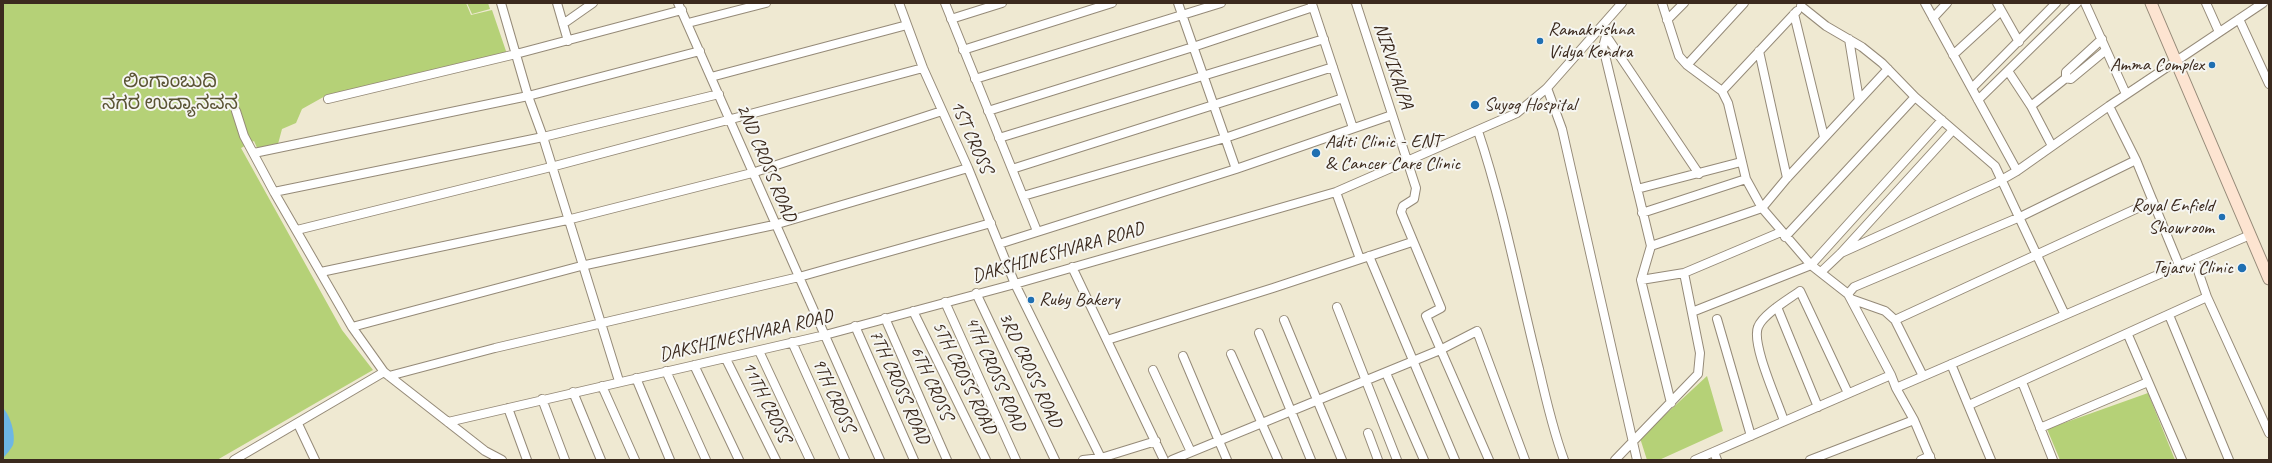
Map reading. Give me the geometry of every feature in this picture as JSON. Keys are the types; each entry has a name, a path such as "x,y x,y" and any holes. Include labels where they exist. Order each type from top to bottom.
{"street":[{"path":"502,3 528,96 543,137 581,266 619,381"},
{"path":"557,3 568,41"},
{"path":"563,24 593,3"},
{"path":"688,23 766,3"},
{"name":"1ST CROSS","path":"899,3 923,68 968,168 1015,284 1101,459"},
{"path":"945,3 1037,231"},
{"path":"951,19 1002,3"},
{"path":"963,50 1112,3"},
{"path":"1178,3 1202,76 1236,169"},
{"path":"975,79 1221,3"},
{"name":"NIRVIKALPA","path":"1356,3 1408,162 1416,194 1414,199 1401,208 1401,212 1412,242"},
{"name":"DAKSHINESHVARA ROAD","path":"448,422 619,381 726,359 825,335 976,293 1015,284 1336,192 1478,132 1517,113 1547,88 1622,3"},
{"path":"1662,3 1679,56 1687,65 1722,90 1728,102 1746,179 1762,208 1810,265 1821,272 1849,296 1885,311 1895,320 1923,376"},
{"path":"1667,20 1684,3"},
{"path":"1687,65 1744,3"},
{"path":"1925,3 2017,171"},
{"path":"1933,18 1947,3"},
{"path":"1972,88 2056,3"},
{"path":"1978,100 2077,3"},
{"path":"2086,3 2126,94"},
{"path":"2151,3 2269,279"},
{"path":"2206,3 2219,32"},
{"path":"1841,253 1878,238 2017,171 2108,106 2264,3"},
{"path":"988,111 1192,47 1313,5 1353,128"},
{"path":"1722,90 1802,5 1826,26 1862,47 1888,69 1915,97 1996,166 2065,315"},
{"path":"328,99 568,41 680,7"},
{"name":"2ND CROSS ROAD","path":"680,7 730,119 774,225 799,277 880,460"},
{"path":"1953,55 1999,7 2019,42"},
{"path":"1794,14 1824,137"},
{"path":"2240,19 2268,82"},
{"path":"711,77 907,25"},
{"path":"1600,27 1699,174"},
{"path":"1606,36 1603,47 1651,246 1641,280 1671,403"},
{"path":"999,138 1324,39"},
{"path":"1849,39 1859,100"},
{"path":"2066,78 2066,72 2102,39"},
{"path":"2031,106 2066,78 2070,79 2106,50"},
{"path":"253,150 528,96 700,51"},
{"path":"1759,51 1787,178"},
{"path":"1012,169 1333,67"},
{"path":"297,230 551,168 923,68"},
{"path":"1651,246 1762,208 1824,137 1888,69"},
{"path":"2008,71 2031,106 2052,146"},
{"path":"1547,88 1562,128 1637,460"},
{"path":"274,192 543,137 719,94"},
{"path":"1641,280 1684,273 1783,234 1915,97"},
{"path":"1023,196 1225,138 1344,98"},
{"path":"2108,106 2136,160 2179,265"},
{"path":"321,272 567,220 752,174 942,111"},
{"path":"236,112 245,139 253,150 274,192 352,327 386,374 485,451 502,460"},
{"path":"999,244 1236,169 1392,115"},
{"path":"1692,312 1810,265 1942,120"},
{"path":"1821,272 1841,253 1954,130"},
{"path":"1478,132 1496,184 1530,335 1556,438 1564,460"},
{"path":"1849,296 1854,287 2020,217 2136,160"},
{"path":"1637,189 1741,162"},
{"path":"352,327 581,266 774,225 968,168"},
{"path":"1642,213 1746,179"},
{"path":"1336,192 1360,260"},
{"path":"1895,320 2153,201"},
{"path":"234,460 273,436 298,424 386,374 799,277 991,223"},
{"path":"1896,388 2250,234"},
{"path":"1107,340 1273,288 1412,242 1441,308 1426,316 1489,460"},
{"path":"1369,256 1412,362 1455,460"},
{"path":"2194,259 2207,297 2269,433"},
{"path":"1072,267 1164,460"},
{"path":"1615,460 1698,374 1700,352 1684,273"},
{"path":"1784,421 1756,345 1758,327 1777,307 1800,291 1848,394"},
{"name":"3RD CROSS ROAD","path":"976,293 1055,460"},
{"path":"1849,296 1914,420 1930,458 1921,460"},
{"path":"1969,406 2128,335 2207,297"},
{"name":"4TH CROSS ROAD","path":"944,302 1016,460"},
{"path":"1337,307 1397,460"},
{"path":"1777,307 1818,407"},
{"name":"5TH CROSS ROAD","path":"913,311 986,460"},
{"path":"2169,315 2229,460"},
{"name":"6TH CROSS","path":"885,318 947,460"},
{"path":"1717,319 1751,436"},
{"path":"1284,320 1319,400 1342,460"},
{"name":"7TH CROSS ROAD","path":"855,326 914,460"},
{"path":"1172,460 1412,362 1440,350 1477,331 1525,460"},
{"path":"1259,333 1290,412 1311,460"},
{"path":"2128,335 2182,460"},
{"name":"9TH CROSS","path":"792,342 845,460"},
{"path":"759,351 810,460"},
{"path":"1231,354 1278,460"},
{"path":"1183,356 1227,460"},
{"name":"11TH CROSS","path":"726,359 776,460"},
{"path":"1951,364 1992,460"},
{"path":"694,365 739,460"},
{"path":"1153,370 1191,452"},
{"path":"666,371 706,460"},
{"path":"1386,372 1424,460"},
{"path":"1695,460 1891,375"},
{"path":"636,378 670,460"},
{"path":"2022,382 2053,460"},
{"path":"2040,428 2148,382"},
{"path":"602,386 636,460"},
{"path":"574,392 601,460"},
{"path":"542,399 565,460"},
{"path":"508,408 527,460"},
{"path":"1810,460 1914,420"},
{"path":"298,424 315,460"},
{"path":"1368,433 1378,460"},
{"path":"1083,460 1101,459 1156,441"},
{"path":"1714,452 1717,460"}],"green space":[{"name":"ಲಿಂಗಾಂಬುದಿ ನಗರ ಉದ್ಯಾನವನ","path":"3,3 466,3 471,15 492,10 507,54 327,95 302,109 296,123 282,129 278,144 258,150 254,141 241,148 342,330 373,370 217,460 3,460"},
{"path":"467,3 488,3 490,9 472,14"},
{"path":"1707,376 1723,431 1659,460 1647,460 1640,438"},
{"path":"2148,393 2175,460 2060,460 2047,429"}],"water":[{"path":"3,408 6,411 12,425 14,441 12,447 3,458"}],"place":[{"name":"Ramakrishna Vidya Kendra","path":"1540,41"},
{"name":"Amma Complex","path":"2212,65"},
{"name":"Suyog Hospital","path":"1475,105"},
{"name":"Aditi Clinic - ENT & Cancer Care Clinic","path":"1316,153"},
{"name":"Royal Enfield Showroom","path":"2222,217"},
{"name":"Tejasvi Clinic","path":"2242,268"},
{"name":"Ruby Bakery","path":"1031,300"}]}
